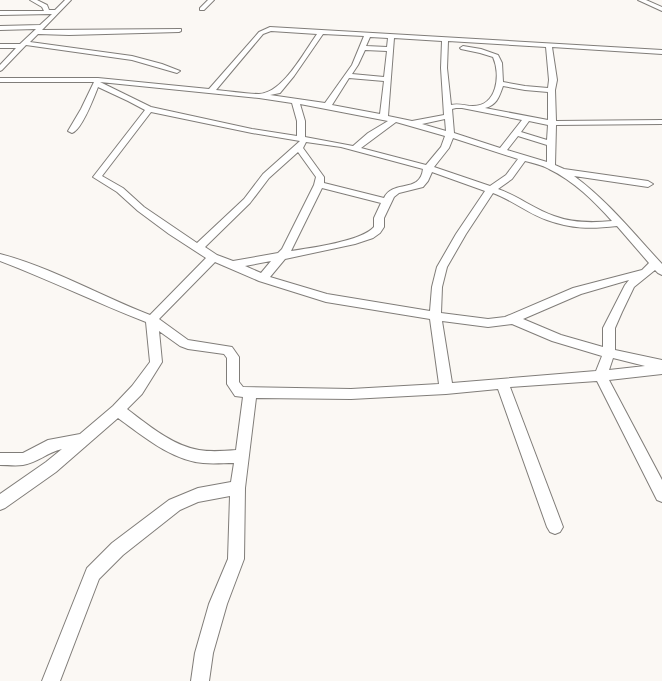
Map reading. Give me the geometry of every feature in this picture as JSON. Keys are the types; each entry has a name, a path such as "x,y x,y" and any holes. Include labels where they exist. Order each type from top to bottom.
{"street":[{"path":"33,0 44,6 47,12"},
{"path":"0,69 22,44 58,12 68,0"},
{"path":"202,9 211,0"},
{"path":"641,0 662,9"},
{"path":"0,13 58,12"},
{"path":"0,28 42,27"},
{"path":"210,92 256,38 265,30 273,29 368,34 390,43"},
{"path":"36,32 69,33 179,30"},
{"path":"277,95 322,31"},
{"path":"327,106 355,65 368,34"},
{"path":"384,116 390,43"},
{"path":"362,48 390,43 450,45 494,43 662,52"},
{"path":"412,123 494,103 500,83 499,63 496,56 494,43"},
{"path":"0,46 22,44 132,58 160,64 177,71"},
{"path":"450,45 496,56"},
{"path":"233,264 258,259 281,257 355,241 369,236 376,231 379,227 379,218 390,194 420,185 427,176 428,168 445,148 450,134 444,68 450,45"},
{"path":"549,46 553,73 551,90 551,166"},
{"path":"0,60 8,60"},
{"path":"348,76 388,79"},
{"path":"0,80 97,82 259,96 277,95 295,101 384,116 412,123 551,166 564,172 619,223 659,267 646,272 577,290 507,321 488,323 466,321 326,298 263,278 233,264 213,257 141,209 120,190 97,177 149,109"},
{"path":"97,82 149,109 238,128 355,148 428,168 517,198 550,218 577,225 589,226 619,223"},
{"path":"72,131 85,109 97,82"},
{"path":"500,83 525,88 551,90"},
{"path":"263,278 290,244 297,227 319,185 320,177 301,139 299,112 295,101"},
{"path":"471,108 551,123 662,122"},
{"path":"429,128 447,114"},
{"path":"502,151 528,118"},
{"path":"355,148 371,135 396,119"},
{"path":"516,133 552,144"},
{"path":"198,248 247,201 266,176 301,139"},
{"path":"446,389 435,316 437,287 442,267 461,234 490,190 509,177 523,158"},
{"path":"564,172 648,184"},
{"path":"319,185 387,202"},
{"path":"0,257 40,272 115,306 152,320 184,343 192,346 228,350 233,358 234,388 240,392 351,394 446,389 502,383 601,376 662,368"},
{"path":"0,503 50,467 85,439 118,410 137,390 156,362 152,320 213,257"},
{"path":"646,272 630,285 609,328 609,352 601,376 662,495"},
{"path":"513,319 531,329 560,340 609,352 633,360 662,365"},
{"path":"502,383 555,527"},
{"path":"200,681 204,653 218,604 236,559 238,488 250,393"},
{"path":"118,410 156,437 189,454 216,457 243,456"},
{"path":"0,459 23,459 48,446 85,439"},
{"path":"51,681 93,574 102,562 114,550 171,506 183,499 198,494 238,488"}]}
